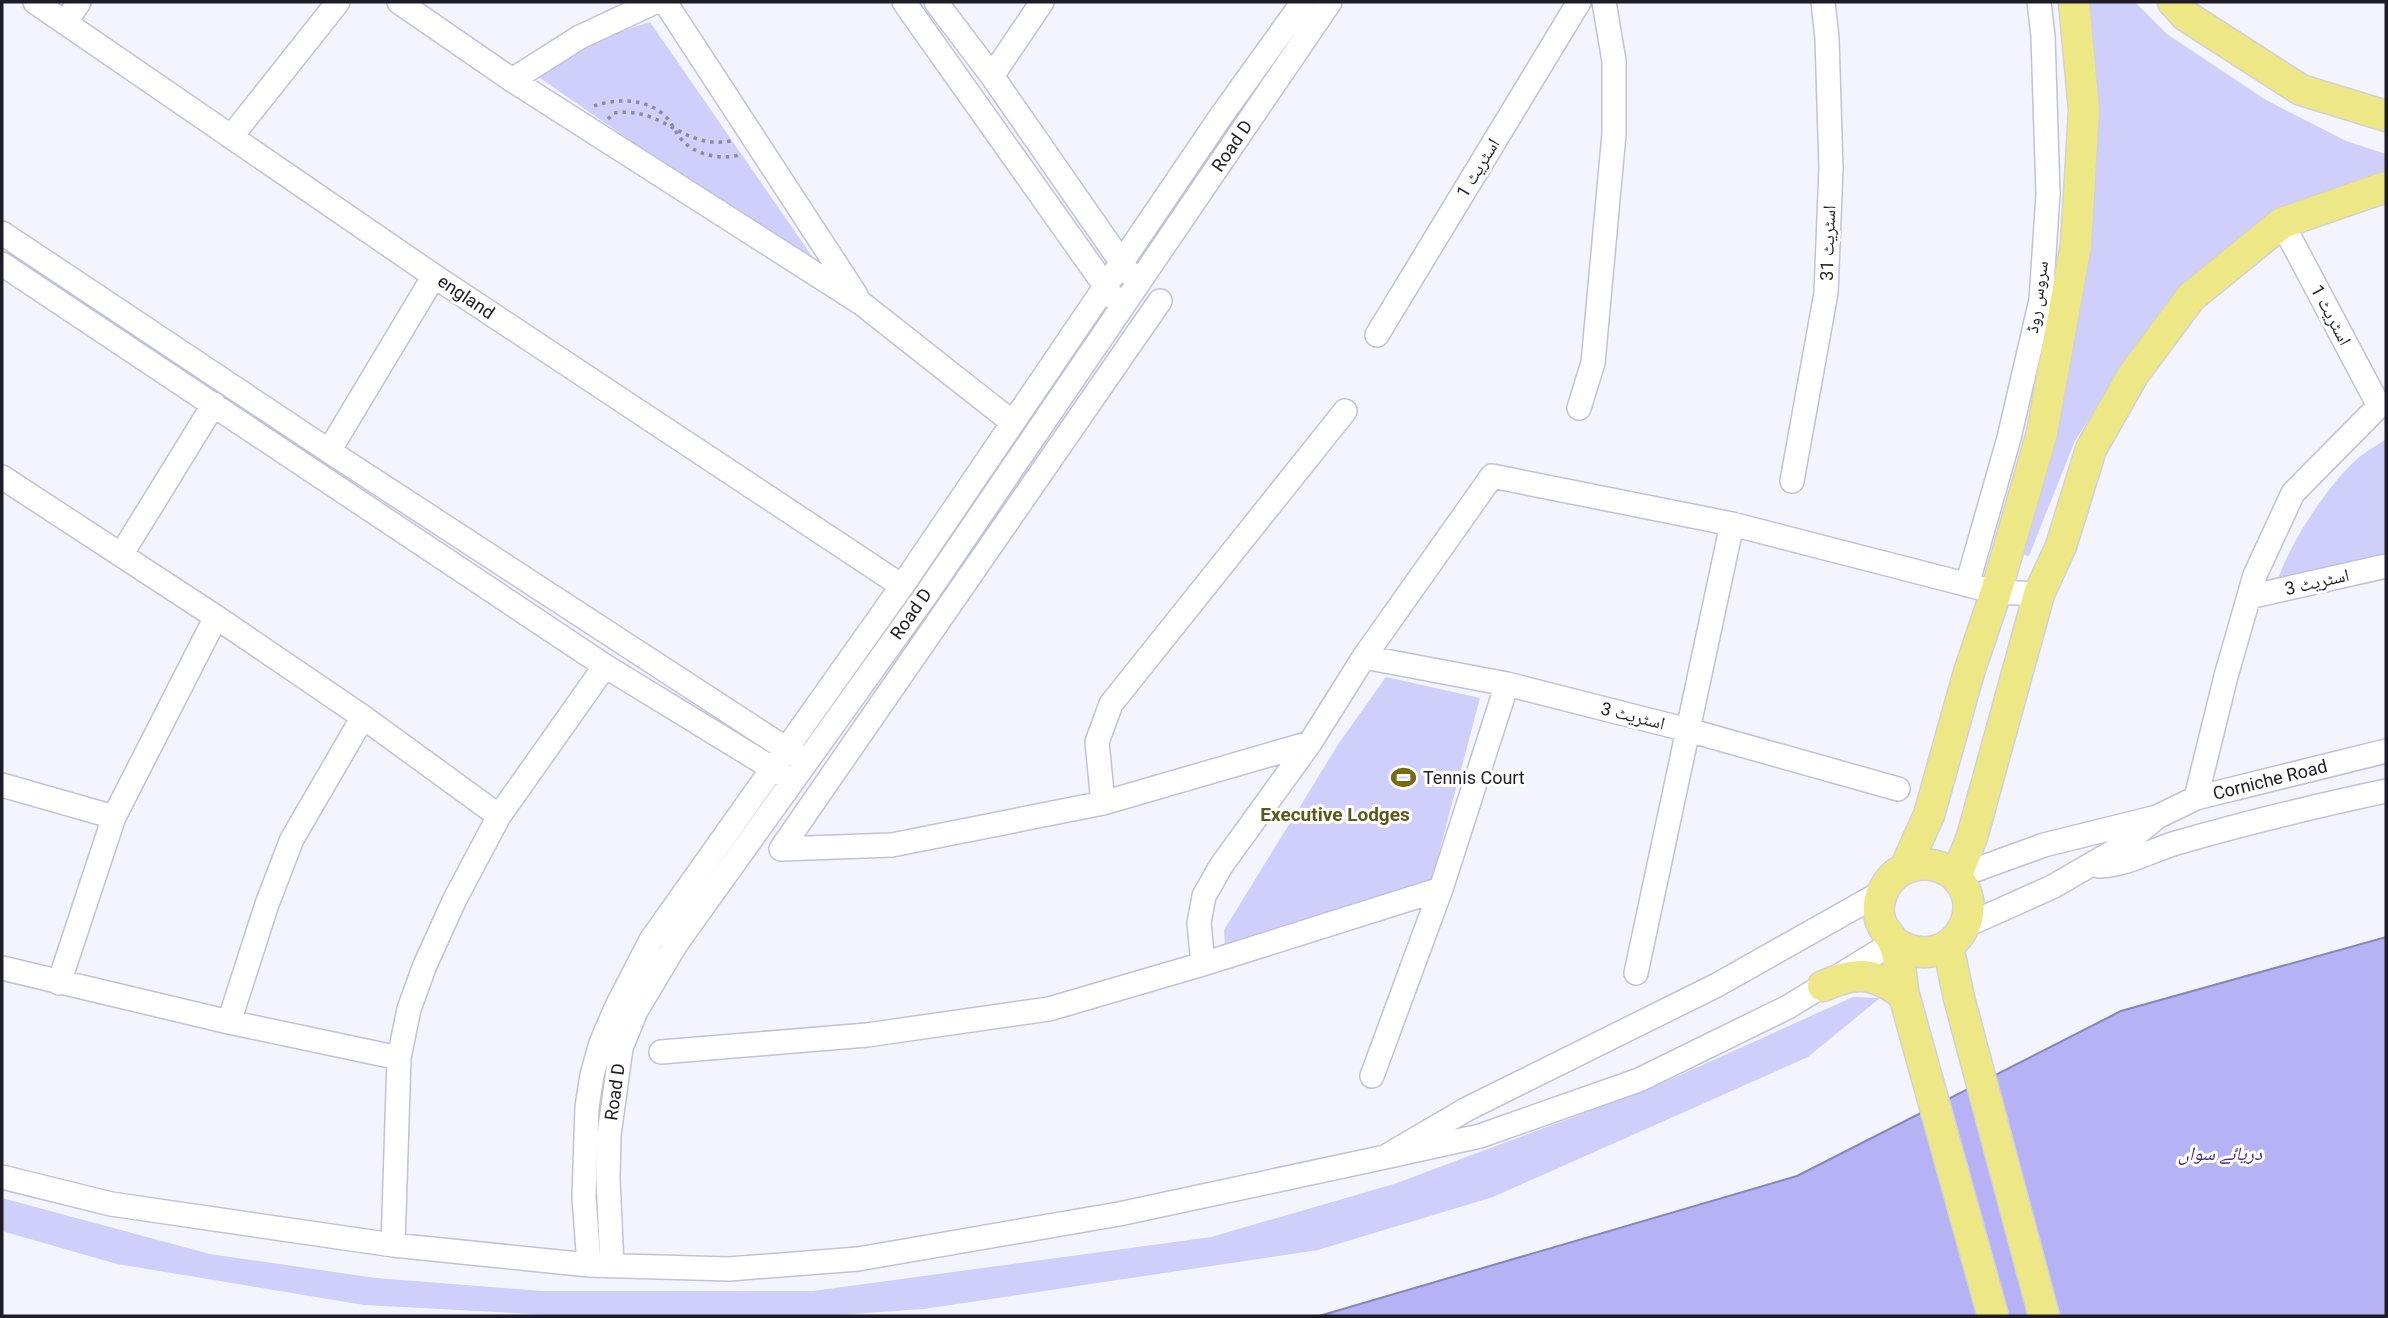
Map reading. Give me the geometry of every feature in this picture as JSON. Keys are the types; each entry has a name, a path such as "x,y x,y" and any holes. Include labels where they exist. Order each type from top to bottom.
{"main road":[{"path":"1905,869 1929,815 2042,433 2076,245 2084,110 2074,2"},
{"path":"2186,6 2301,90 2386,116"},
{"path":"1956,877 1972,837 2039,594 2061,546 2091,449 2133,375 2190,297 2282,223 2386,187"},
{"path":"1915,865 1937,866 1956,877 1964,888 1969,913 1957,936 1935,952 1920,954 1906,950 1885,932 1880,919 1882,892 1895,874 1905,869 1915,865"},
{"path":"1957,936 1959,998 2045,1316"},
{"path":"1894,942 1906,1003 1993,1316"},
{"path":"1823,986 1841,978 1880,978 1906,1003"}],"street":[{"name":"england","path":"34,2 434,276 902,586"},
{"path":"65,23 79,2"},
{"path":"231,137 338,2"},
{"path":"399,2 512,80 861,303 1012,422"},
{"path":"512,80 580,37 655,2"},
{"path":"665,2 861,303"},
{"path":"904,2 1121,308"},
{"path":"936,2 992,76 1138,284"},
{"path":"992,76 1042,2"},
{"name":"Road D","path":"589,1265 584,1197 587,1107 592,1075 601,1043 616,1008 651,940 902,586 1221,116 1303,2"},
{"name":"Road D","path":"612,1266 609,1135 621,1048 627,1032 676,944 926,595 1330,2"},
{"name":"اسٹریٹ 1","path":"1377,335 1580,2"},
{"path":"1579,408 1593,363 1614,134 1614,61 1604,2"},
{"name":"اسٹریٹ 31","path":"1792,481 1826,293 1831,168 1827,38 1823,2"},
{"name":"سروس روڈ","path":"1967,585 2010,438 2041,300 2048,194 2043,36 2039,2"},
{"name":"اسٹریٹ 1","path":"2282,223 2383,405"},
{"path":"2,233 329,451 788,750 800,772"},
{"path":"2,264 605,666 773,769 800,772"},
{"path":"329,451 434,276"},
{"path":"1160,301 782,849 892,845 1103,803 1310,743"},
{"path":"121,555 214,404"},
{"path":"2196,798 2255,575 2293,493 2383,405"},
{"path":"1103,803 1097,741 1111,704 1345,411"},
{"path":"1203,964 1199,923 1204,896 1221,866 1310,743 1364,657 1492,476 1732,524 1996,592 2039,594"},
{"path":"2,477 363,717 499,816"},
{"path":"1636,973 1732,524"},
{"name":"اسٹریٹ 3","path":"2249,597 2386,566"},
{"path":"59,983 114,817 216,617"},
{"name":"اسٹریٹ 3","path":"1364,657 1507,684 1688,730 1898,789"},
{"path":"393,1245 399,1058 409,1009 425,965 455,899 499,816 605,666"},
{"path":"1372,1076 1441,889 1507,684"},
{"path":"229,1022 267,904 292,839 363,717"},
{"name":"Corniche Road","path":"2157,817 2196,798 2386,751"},
{"path":"2,786 114,817"},
{"path":"2086,867 2117,866 2174,844 2313,807 2386,791"},
{"path":"1956,877 2044,845 2157,817"},
{"path":"1957,936 2118,849 2157,817"},
{"path":"661,1052 867,1035 1049,1009 1441,889"},
{"path":"1385,1157 1467,1109 1717,985 1882,892"},
{"path":"2,1177 111,1205 393,1245 589,1265 729,1269 858,1259 1119,1213 1480,1136 1639,1080 1788,1007 1894,942"},
{"path":"2,968 229,1022 399,1058"}],"path":[{"path":"576,121 597,105 629,101 657,109 685,143 720,157 739,155 752,135"},
{"path":"598,135 607,119 614,113 624,112 644,113 698,140 723,142 752,135"}],"shaded area":[{"path":"2085,2 2135,2 2167,34 2266,100 2346,141 2386,154 2386,177 2251,237 2154,319 2075,441 2029,556 2015,553 2042,453"},
{"path":"650,22 825,275 537,76 597,39"},
{"path":"2386,439 2386,560 2276,586 2288,555 2320,502 2355,461"},
{"path":"1386,677 1480,698 1431,883 1225,950 1224,930 1339,743"},
{"path":"1853,997 1880,998 1808,1057 1493,1197 1318,1250 924,1309 822,1316 569,1316 364,1305 117,1264 2,1231 2,1198 210,1254 376,1278 542,1291 813,1291 1211,1237 1394,1184 1649,1089"}],"water":[{"name":"دریائے سواں","path":"2386,937 2386,1316 1319,1316 1797,1176 2121,1011"}],"place":[{"name":"Tennis Court","path":"1403,778"}],"district":[{"name":"Executive Lodges","path":"1335,814"}]}
